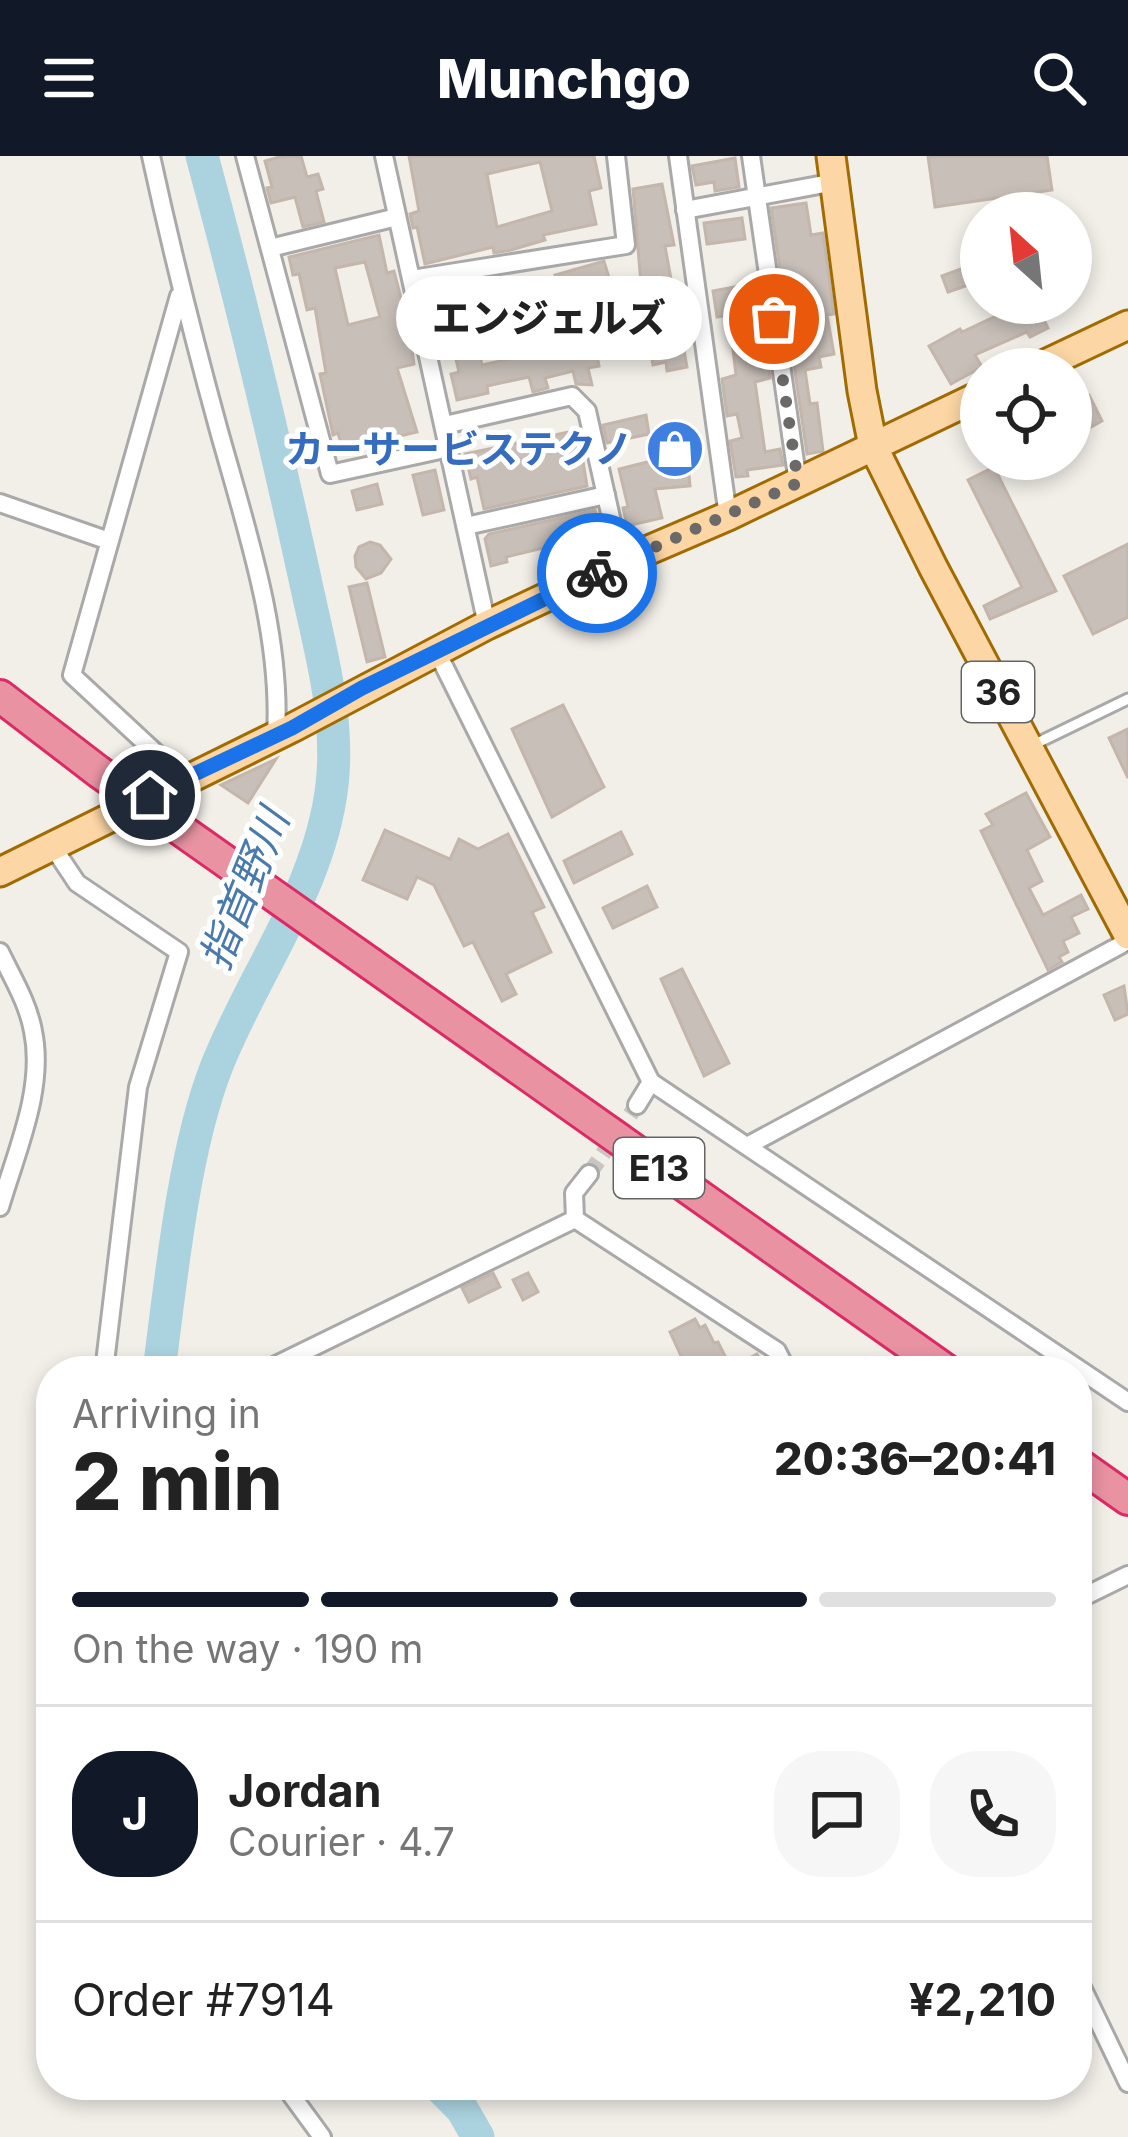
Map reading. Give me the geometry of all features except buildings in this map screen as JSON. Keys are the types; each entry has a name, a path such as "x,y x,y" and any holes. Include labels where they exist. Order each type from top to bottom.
{"highway":[{"name":"E13","path":"0,696 99,772 926,1356"},
{"path":"1092,1474 1128,1499"}],"main road":[{"name":"36","path":"833,169 873,446 1128,938"},
{"path":"1079,348 1128,325"},
{"path":"0,872 488,626 960,405"}],"street":[{"path":"151,156 181,291 247,532 284,731"},
{"path":"245,156 330,474 449,448"},
{"path":"384,156 488,626"},
{"path":"412,279 626,244 616,156"},
{"path":"678,156 728,516"},
{"path":"752,156 798,483"},
{"path":"685,210 757,196 833,169"},
{"path":"270,248 398,217"},
{"path":"181,291 72,675 183,778"},
{"path":"445,425 572,396 587,411 621,562"},
{"path":"466,526 606,495"},
{"path":"0,503 109,541"},
{"path":"437,652 651,1082 1060,1356"},
{"path":"51,844 77,883 179,952 138,1087 106,1356"},
{"path":"747,1146 1128,938"},
{"path":"0,952 26,1007 36,1059 34,1085 0,1207"},
{"path":"637,1105 651,1082"},
{"path":"575,1220 574,1193 589,1174"},
{"path":"295,1356 575,1220"},
{"path":"575,1220 780,1356"},
{"path":"1092,1378 1128,1402"},
{"path":"1092,1593 1128,1575"},
{"path":"1092,2008 1128,2084"},
{"path":"295,2100 322,2137"}],"lane":[{"path":"1028,748 1128,699"}],"waterway":[{"name":"指首野川","path":"161,1356 180,1217 205,1102 231,1033 314,860 325,823 334,759 331,707 316,629 202,156"},
{"name":"指首野川","path":"453,2100 478,2137"}],"tunnel":[{"path":"589,1174 637,1105"}],"way so far":[{"path":"597,573 798,483 774,319"}],"place":[{"name":"エンジェルズ","path":"774,319"},
{"name":"カーサービステクノ","path":"675,449"}],"route":[{"path":"150,795 597,573"}]}
